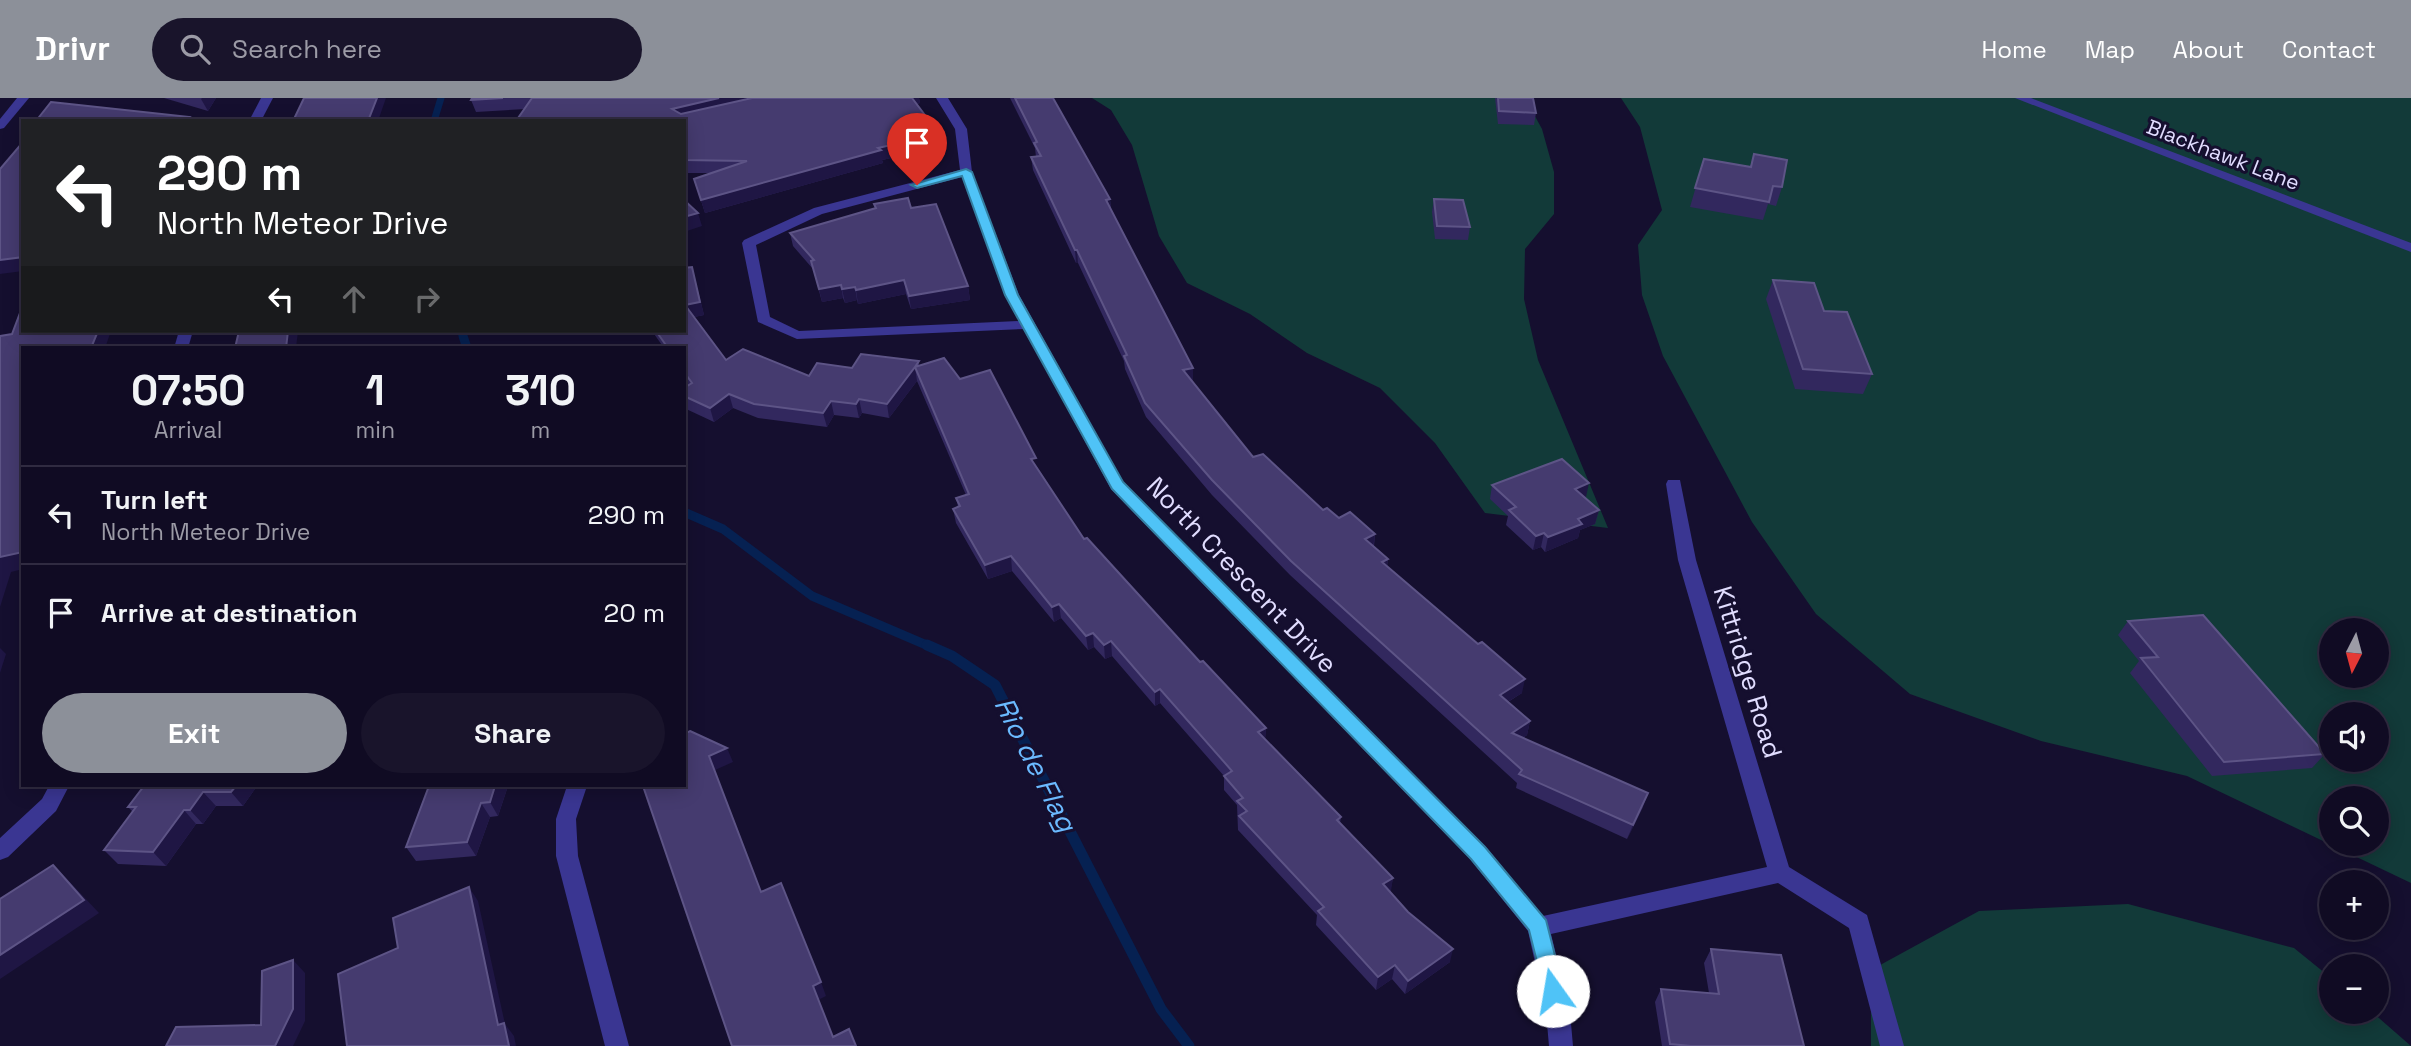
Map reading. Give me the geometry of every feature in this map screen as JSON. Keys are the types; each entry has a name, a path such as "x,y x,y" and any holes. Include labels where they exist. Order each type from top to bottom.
{"street":[{"path":"0,126 23,98"},
{"path":"256,119 267,98"},
{"name":"North Crescent Drive","path":"942,98 961,129 966,172 1012,295 1117,485 1478,853 1538,927 1558,1012 1561,1046"},
{"name":"Blackhawk Lane","path":"2021,98 2411,248"},
{"path":"966,172 818,211 749,243 763,320 797,335 1028,325"},
{"name":"Kittridge Road","path":"1674,484 1687,560 1780,873"},
{"path":"0,851 49,805 58,787"},
{"path":"577,787 566,819 566,856 617,1046"},
{"path":"1538,927 1780,873 1859,922 1892,1046"}],"green space":[{"path":"1092,98 1525,98 1542,129 1554,172 1554,214 1525,249 1524,299 1538,360 1608,528 1485,513 1435,443 1380,388 1307,353 1250,314 1187,283 1159,236 1132,145 1111,110"},
{"path":"1621,98 2411,98 2411,883 2389,872 2389,870 2354,856 2389,856 2389,786 2319,786 2319,839 2187,776 2041,741 1910,694 1816,614 1752,522 1663,356 1642,295 1638,245 1662,210 1640,127"},
{"path":"2128,904 2294,948 2319,968 2319,1024 2386,1024 2411,1046 1871,1046 1871,970 1979,911"}],"building":[{"path":"304,98 377,98 369,119 294,119"},
{"path":"472,98 503,98 471,100"},
{"path":"532,98 719,98 672,109 681,114 752,98 912,98 934,127 925,129 931,136 878,148 881,150 701,200 694,179 747,161 686,160 686,119 517,119"},
{"path":"1015,98 1053,98 1110,199 1106,200 1193,368 1183,370 1253,457 1263,454 1323,510 1327,508 1339,518 1350,512 1375,534 1365,539 1388,559 1382,562 1478,644 1482,642 1525,679 1500,695 1530,721 1512,733 1648,793 1633,825 1519,774 1522,770 1291,561 1212,480 1145,403 1124,356 1127,355 1031,157 1041,156"},
{"path":"1498,98 1533,98 1536,113 1499,111"},
{"path":"51,102 190,117 189,119 38,119"},
{"path":"21,144 21,257 0,260 0,169"},
{"path":"1754,154 1787,160 1782,187 1773,186 1769,202 1695,188 1704,159 1751,167"},
{"path":"908,198 911,208 936,204 968,286 909,296 904,280 856,290 855,287 842,289 841,285 819,289 811,261 814,260 790,233 876,208 874,204"},
{"path":"1434,199 1463,200 1470,227 1437,226"},
{"path":"686,202 698,213 686,216"},
{"path":"692,267 700,302 686,305 686,268"},
{"path":"1773,280 1814,283 1824,311 1847,312 1872,374 1803,369"},
{"path":"686,306 726,360 743,349 809,376 817,363 852,368 861,354 919,361 887,404 859,399 856,404 831,401 823,413 754,404 729,394 710,408 686,397 686,387 692,383 686,375 686,346 667,346 657,333 686,333"},
{"path":"21,310 21,333 97,333 92,346 21,346 21,552 0,557 0,336 12,334"},
{"path":"239,333 288,333 286,346 235,346"},
{"path":"944,358 960,379 990,370 1036,458 1031,459 1084,539 1087,538 1200,662 1203,661 1266,728 1258,732 1341,817 1337,820 1393,878 1383,884 1408,912 1453,949 1408,981 1395,965 1378,977 1318,911 1324,907 1239,816 1247,811 1237,801 1243,798 1224,776 1232,771 1160,689 1155,692 1111,641 1104,645 1093,633 1086,636 1059,604 1052,607 1011,556 985,565 953,509 960,506 956,498 969,494 915,367"},
{"path":"1562,459 1589,483 1575,489 1599,510 1578,519 1582,524 1548,537 1544,533 1536,536 1509,510 1516,507 1492,485"},
{"path":"2203,615 2319,747 2319,754 2224,762 2141,658 2158,657 2128,621"},
{"path":"690,731 727,748 709,756 761,892 781,883 821,982 813,986 833,1037 849,1029 856,1046 732,1046 643,787 686,787 686,733"},
{"path":"143,787 235,787 231,792 203,792 190,810 184,810 153,852 104,850 136,807 128,807"},
{"path":"429,787 495,787 490,802 481,803 467,842 406,847"},
{"path":"53,865 84,900 0,955 0,899"},
{"path":"469,887 498,1025 504,1023 509,1046 347,1046 338,974 398,948 393,918"},
{"path":"1711,949 1781,955 1804,1046 1670,1044 1661,989 1719,994"},
{"path":"293,960 293,1009 275,1046 166,1046 176,1027 261,1025 262,971"}],"waterway":[{"name":"Rio de Flag","path":"435,119 441,98"},
{"name":"Rio de Flag","path":"462,333 463,338"},
{"name":"Rio de Flag","path":"463,336 466,346"},
{"name":"Rio de Flag","path":"686,513 723,529 812,596 931,647"},
{"name":"Rio de Flag","path":"927,645 952,656 995,685 1161,1009 1189,1046"}],"route":[{"path":"917,185 966,172 1012,295 1117,485 1478,853 1538,927 1553,991"}]}
